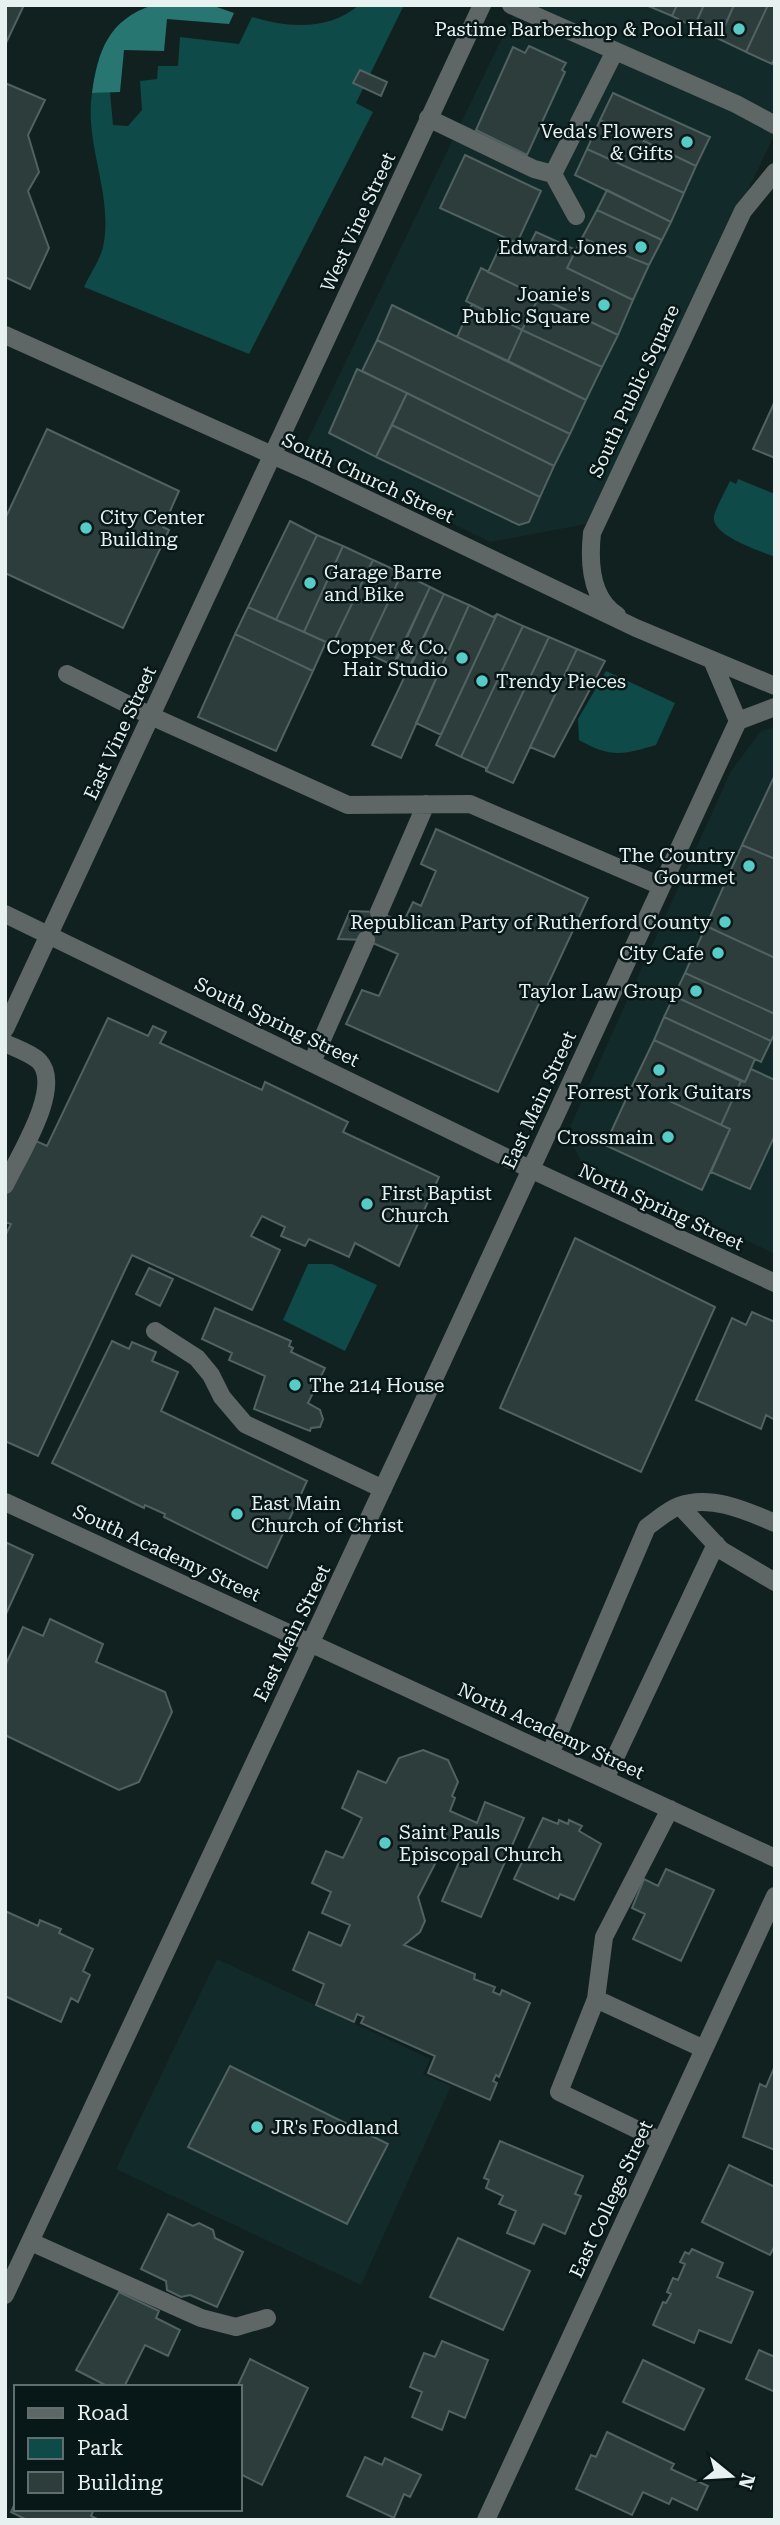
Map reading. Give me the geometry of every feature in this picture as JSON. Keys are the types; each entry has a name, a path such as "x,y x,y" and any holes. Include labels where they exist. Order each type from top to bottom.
{"street":[{"name":"West Vine Street","path":"272,456 482,5"},
{"path":"511,5 736,104 775,125"},
{"path":"553,174 615,51"},
{"path":"428,118 534,169 553,174 576,216"},
{"name":"South Public Square","path":"636,628 611,612 592,577 589,557 592,533 743,211 775,172"},
{"name":"South Church Street","path":"5,335 272,456 636,628 775,686"},
{"name":"East Vine Street","path":"5,1028 272,456"},
{"path":"712,660 738,721 775,707"},
{"path":"67,674 151,716 348,805 470,804 661,886"},
{"name":"East Main Street","path":"5,2295 383,1489 738,721"},
{"path":"379,912 426,804"},
{"name":"South Spring Street","path":"5,914 530,1169"},
{"path":"312,1062 366,940"},
{"path":"5,1043 38,1060 49,1077 46,1099 5,1185"},
{"name":"North Spring Street","path":"530,1169 775,1283"},
{"path":"155,1331 197,1358 211,1375 222,1397 245,1424 383,1489"},
{"name":"South Academy Street","path":"5,1502 311,1642"},
{"path":"550,1754 647,1527 680,1506 706,1502 739,1508 775,1523"},
{"path":"680,1506 716,1544 775,1582"},
{"path":"605,1779 716,1544"},
{"name":"North Academy Street","path":"311,1642 775,1858"},
{"path":"661,2141 559,2092 596,1999 604,1937 670,1809"},
{"name":"East College Street","path":"486,2520 775,1896"},
{"path":"596,1999 704,2049"},
{"path":"31,2242 201,2318 236,2327 267,2318"}],"shaded area":[{"path":"153,5 211,5 234,13 229,24 167,19 164,51 124,50 120,92 92,93 98,64 108,39 125,19"},
{"path":"518,5 775,5 775,134 586,524 490,542 303,450"},
{"path":"775,727 775,1254 581,1161 572,1143 570,1127 731,771 761,731"},
{"path":"217,1959 430,2059 423,2074 451,2086 361,2285 116,2169"}],"green space":[{"path":"359,5 404,5 356,103 373,112 249,354 84,287 102,252 105,228 105,208 92,132 92,93 110,92 113,125 128,126 142,110 140,81 157,79 158,66 178,66 180,37 239,44 252,17 307,25 335,19"},
{"path":"738,479 775,494 775,557 728,536 715,523 715,512 730,481 736,484"},
{"path":"606,671 675,703 656,745 617,753 600,750 579,740 578,719"},
{"path":"308,1264 332,1264 377,1285 345,1351 283,1320"}],"building":[{"path":"5,5 24,5 5,45"},
{"path":"646,5 677,5 672,16"},
{"path":"677,5 704,5 694,27 672,16"},
{"path":"704,5 734,5 719,39 694,27"},
{"path":"734,5 768,5 746,52 719,39"},
{"path":"768,5 775,5 775,57 772,64 746,52"},
{"path":"529,46 566,63 562,70 565,72 527,155 476,130 513,47 525,53"},
{"path":"360,70 387,82 381,96 353,83"},
{"path":"5,83 45,100 28,135 39,172 28,191 49,248 30,289 5,277"},
{"path":"613,93 710,137 696,166 600,120"},
{"path":"600,120 696,166 684,193 587,149"},
{"path":"587,149 684,193 671,222 575,175"},
{"path":"465,155 541,191 517,243 440,208"},
{"path":"607,190 671,222 662,240 597,210"},
{"path":"597,210 662,240 649,265 582,238"},
{"path":"536,232 576,250 567,268 633,300 618,335 488,272 504,238 528,248"},
{"path":"582,238 649,265 633,300 567,268"},
{"path":"481,268 539,297 522,330 466,301"},
{"path":"539,297 618,335 602,367 522,330"},
{"path":"472,304 522,330 508,361 457,337"},
{"path":"392,305 586,400 570,434 377,340"},
{"path":"522,330 602,367 586,400 508,361"},
{"path":"377,340 570,434 554,466 362,371"},
{"path":"357,369 407,393 376,457 329,433"},
{"path":"407,393 554,466 540,497 392,425"},
{"path":"775,401 775,458 753,449"},
{"path":"392,425 540,497 529,522 519,525 376,457"},
{"name":"City Center Building","path":"47,429 179,491 163,527 169,530 123,628 5,573 5,519"},
{"path":"290,521 317,535 276,620 248,607"},
{"name":"Garage Barre and Bike","path":"317,535 343,546 304,632 276,620"},
{"path":"343,546 373,560 335,639 326,642 304,632"},
{"path":"373,560 402,573 365,652 335,639"},
{"path":"402,573 430,587 394,666 365,652"},
{"path":"430,587 444,594 409,670 394,663"},
{"path":"444,594 469,605 401,758 372,745"},
{"path":"469,605 493,617 497,614 441,735 416,723"},
{"path":"248,607 326,642 313,671 235,634"},
{"name":"Trendy Pieces","path":"497,614 523,626 461,757 436,745"},
{"path":"523,626 549,637 486,771 486,768 461,757"},
{"path":"235,634 313,671 276,751 198,717"},
{"path":"549,637 577,649 513,783 486,771"},
{"path":"577,649 605,661 554,757 530,747"},
{"path":"775,775 775,859 742,845"},
{"path":"436,829 588,898 498,1092 346,1024 362,990 379,996 398,954 366,940 338,939 350,911 379,912 403,923 413,902 421,906 436,871 421,864"},
{"path":"742,845 775,859 775,958 706,926"},
{"path":"706,926 775,958 775,1014 685,973"},
{"path":"685,973 775,1014 775,1033 771,1041 674,996"},
{"path":"674,996 771,1041 761,1062 664,1017"},
{"path":"664,1017 755,1059 745,1082 654,1040"},
{"path":"108,1018 148,1036 153,1026 166,1032 160,1043 262,1090 265,1082 348,1122 343,1132 439,1177 399,1266 355,1243 349,1257 309,1239 305,1246 281,1236 285,1227 262,1216 251,1236 280,1250 252,1310 132,1255 38,1456 5,1441 5,1236 11,1224 5,1222 5,1177 25,1136 47,1146"},
{"path":"654,1040 741,1081 721,1125 633,1084"},
{"path":"751,1069 775,1080 775,1135 750,1189 711,1172 730,1129 721,1125 741,1081 745,1082"},
{"name":"Crossmain","path":"633,1084 730,1129 702,1190 605,1145"},
{"path":"575,1238 715,1307 641,1472 500,1408"},
{"path":"149,1268 173,1279 160,1306 136,1294"},
{"path":"215,1308 291,1341 291,1352 325,1368 308,1403 320,1410 323,1419 320,1427 311,1428 310,1431 254,1409 265,1376 229,1360 232,1353 202,1339"},
{"path":"752,1312 775,1322 775,1420 766,1415 761,1429 696,1400 732,1318 746,1325"},
{"path":"112,1341 129,1349 132,1342 156,1352 152,1361 178,1372 161,1411 307,1481 267,1568 164,1517 165,1514 145,1505 144,1508 52,1463"},
{"path":"5,1542 33,1555 5,1616"},
{"path":"50,1619 103,1644 96,1662 165,1692 172,1712 139,1782 119,1790 5,1735 5,1666 23,1627 43,1636"},
{"path":"423,1750 448,1760 458,1782 450,1811 477,1823 485,1802 524,1818 481,1917 442,1901 460,1860 441,1852 418,1897 425,1921 420,1932 404,1945 475,1974 474,1979 495,1987 493,1992 500,1995 502,1990 530,2003 499,2077 496,2075 493,2081 497,2083 490,2100 428,2073 435,2056 361,2023 364,2017 357,2014 354,2022 316,2005 324,1984 293,1970 309,1932 341,1946 350,1925 322,1913 331,1892 312,1883 326,1851 343,1858 362,1818 342,1808 358,1771 386,1783 399,1758"},
{"path":"543,1818 558,1824 559,1820 568,1824 569,1820 582,1826 579,1831 601,1844 574,1900 560,1894 558,1899 514,1879"},
{"path":"666,1869 714,1890 681,1961 633,1939 645,1914 632,1908 644,1879 658,1886"},
{"path":"5,1911 38,1926 40,1920 61,1929 59,1933 93,1949 83,1971 90,1975 78,2002 71,1998 61,2022 5,1996"},
{"path":"230,2066 388,2144 347,2224 188,2147"},
{"path":"774,2068 775,2150 743,2137 760,2084 766,2087"},
{"path":"500,2141 583,2176 575,2194 581,2196 565,2234 543,2224 534,2244 507,2233 516,2211 499,2204 503,2196 486,2188 489,2180 484,2178"},
{"path":"729,2165 775,2187 775,2245 770,2255 702,2222"},
{"path":"168,2214 193,2226 199,2223 213,2230 215,2238 243,2252 217,2307 190,2295 181,2297 167,2290 166,2281 141,2269"},
{"path":"458,2238 530,2271 503,2330 430,2297"},
{"path":"692,2249 723,2263 717,2277 753,2292 731,2343 699,2330 694,2343 653,2325 663,2302 666,2303 671,2294 667,2292 673,2278 678,2280 685,2264 680,2262 685,2252 689,2254"},
{"path":"119,2292 159,2311 156,2318 180,2330 168,2356 145,2345 125,2385 105,2385 76,2370"},
{"path":"442,2341 488,2360 465,2418 449,2411 442,2430 412,2417 422,2392 410,2387 424,2353 435,2357"},
{"path":"759,2350 775,2357 775,2392 746,2379"},
{"path":"250,2359 308,2388 262,2485 242,2475 242,2385 238,2385"},
{"path":"643,2360 704,2389 684,2430 623,2402"},
{"path":"607,2432 674,2464 671,2469 708,2486 697,2510 672,2498 669,2504 643,2492 632,2515 576,2489 591,2455 596,2457"},
{"path":"365,2457 382,2465 385,2458 421,2475 410,2497 404,2494 394,2518 347,2496"},
{"path":"14,2505 14,2511 93,2511 91,2516 99,2520 27,2520 11,2512"}],"tunnel":[{"path":"366,940 379,912"}],"place":[{"name":"Pastime Barbershop & Pool Hall","path":"739,29"},
{"name":"Veda's Flowers & Gifts","path":"687,142"},
{"name":"Edward Jones","path":"641,247"},
{"name":"Joanie's Public Square","path":"604,305"},
{"name":"City Center Building","path":"86,528"},
{"name":"Garage Barre and Bike","path":"310,583"},
{"name":"Copper & Co. Hair Studio","path":"462,658"},
{"name":"Trendy Pieces","path":"482,681"},
{"name":"The Country Gourmet","path":"749,866"},
{"name":"Republican Party of Rutherford County","path":"725,922"},
{"name":"City Cafe","path":"718,953"},
{"name":"Taylor Law Group","path":"696,991"},
{"name":"Forrest York Guitars","path":"659,1070"},
{"name":"Crossmain","path":"668,1137"},
{"name":"First Baptist Church","path":"367,1204"},
{"name":"The 214 House","path":"295,1385"},
{"name":"East Main Church of Christ","path":"237,1514"},
{"name":"Saint Pauls Episcopal Church","path":"385,1843"},
{"name":"JR's Foodland","path":"257,2127"}]}
